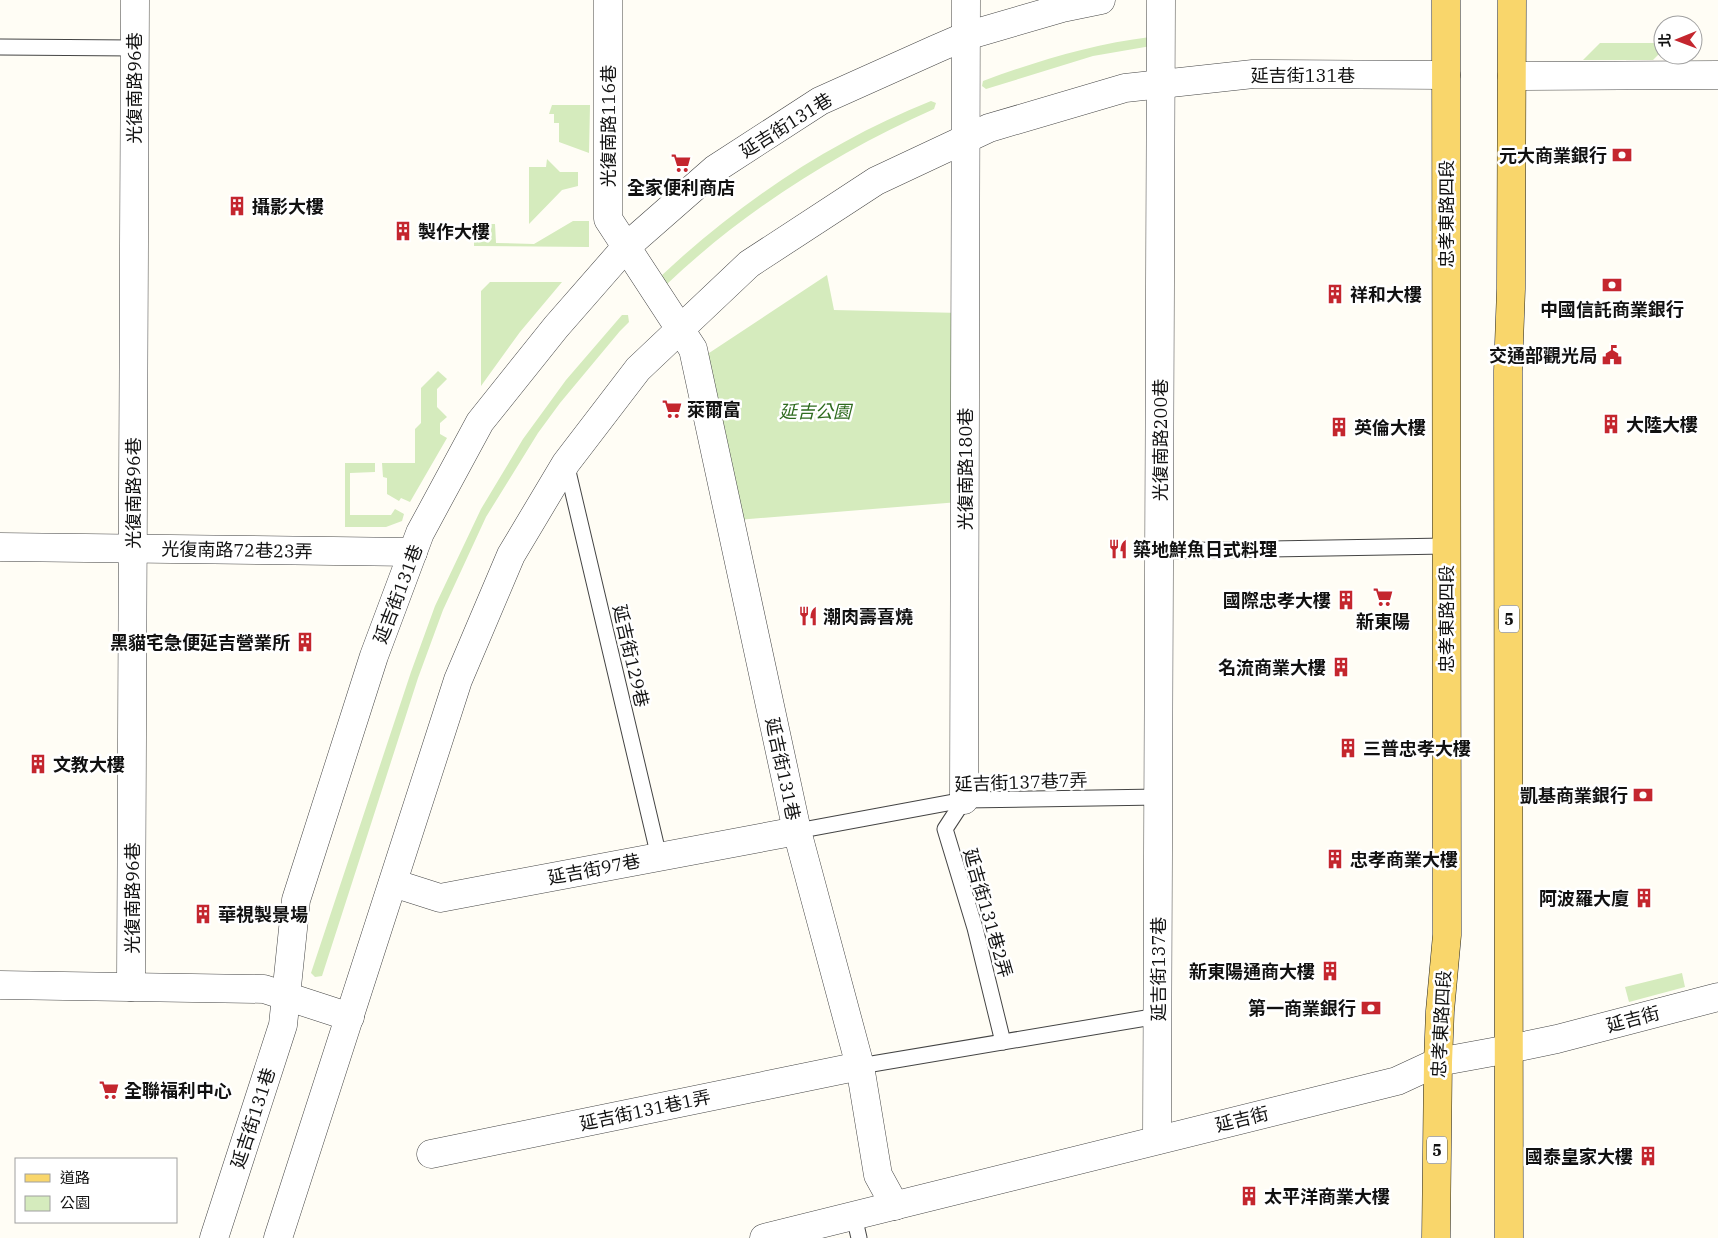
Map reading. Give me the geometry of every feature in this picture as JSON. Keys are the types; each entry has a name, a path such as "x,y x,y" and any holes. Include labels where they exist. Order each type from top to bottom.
{"main road":[{"name":"忠孝東路四段","path":"1436,1238 1438,1062 1440,1011 1447,935 1446,0"},
{"name":"5","path":"1508,1238 1508,371 1511,279 1512,0"}],"street":[{"name":"光復南路96巷","path":"131,987 134,0"},
{"name":"光復南路116巷","path":"608,0 608,219 626,247"},
{"path":"966,0 966,139"},
{"name":"延吉街131巷","path":"214,1238 283,1025 296,900 374,656 420,533 480,422 556,327 626,247 715,170 820,101 966,36 1062,8 1101,0"},
{"path":"1161,0 1161,84"},
{"name":"延吉街131巷","path":"278,1238 458,680 511,555 566,462 638,370 749,264 876,181 989,128 1125,88 1253,74 1446,75"},
{"path":"1512,76 1718,75"},
{"name":"光復南路200巷","path":"1159,797 1161,84"},
{"name":"光復南路180巷","path":"964,800 966,139"},
{"name":"延吉街131巷","path":"626,247 692,349 796,831 860,1066 878,1175 895,1206"},
{"name":"光復南路72巷23弄","path":"0,547 413,552"},
{"name":"延吉街137巷","path":"1157,1140 1159,797"},
{"name":"延吉街97巷","path":"393,883 440,898 796,831"},
{"path":"0,985 264,989 350,1016"},
{"name":"延吉街","path":"764,1238 856,1227 895,1206 1397,1081 1438,1062 1509,1050 1557,1039 1718,997"},
{"name":"延吉街131巷1弄","path":"431,1154 860,1066"}],"lane":[{"path":"0,47 134,48"},
{"name":"延吉街129巷","path":"566,462 659,857"},
{"path":"1160,552 1446,546"},
{"name":"延吉街137巷7弄","path":"796,831 964,800 1159,797"},
{"name":"延吉街131巷2弄","path":"964,800 945,829 975,928 1003,1042"},
{"path":"860,1066 1158,1016"}],"green space":[{"path":"1150,37 1151,46 1093,56 986,89 982,86 983,81 1045,60 1107,44"},
{"path":"1600,43 1653,43 1653,60 1583,60"},
{"path":"931,101 936,103 934,109 862,144 793,185 728,232 667,284 660,277 721,224 787,176 857,135"},
{"path":"552,105 590,105 589,153 559,142 559,123 554,123 554,114 549,114"},
{"path":"547,159 560,172 578,172 578,186 562,190 529,224 529,167 546,167"},
{"path":"573,221 589,221 589,247 474,246 474,224 495,224 496,243 534,244"},
{"name":"延吉公園","path":"827,275 834,310 961,313 959,502 737,520 700,359"},
{"path":"490,282 562,282 520,332 481,386 481,291"},
{"path":"622,315 628,315 629,322 560,403 538,433 486,517 443,610 418,678 322,976 315,977 311,973 411,672 435,606 481,509 523,439 566,380"},
{"path":"438,371 447,379 437,389 437,407 447,417 440,423 440,434 447,438 410,502 401,498 399,501 387,494 387,478 383,477 382,463 415,463 415,429 421,423 421,388"},
{"path":"345,463 375,463 375,472 350,473 350,515 391,515 395,509 404,514 402,521 386,527 345,527"},
{"path":"1682,973 1685,987 1629,1002 1625,987"}],"place":[{"name":"元大商業銀行","path":"1622,155"},
{"name":"全家便利商店","path":"681,163"},
{"name":"攝影大樓","path":"237,206"},
{"name":"製作大樓","path":"403,231"},
{"name":"中國信託商業銀行","path":"1612,285"},
{"name":"祥和大樓","path":"1335,294"},
{"name":"交通部觀光局","path":"1612,355"},
{"name":"萊爾富","path":"672,409"},
{"name":"大陸大樓","path":"1611,424"},
{"name":"英倫大樓","path":"1339,427"},
{"name":"築地鮮魚日式料理","path":"1118,549"},
{"name":"新東陽","path":"1383,597"},
{"name":"國際忠孝大樓","path":"1346,600"},
{"name":"潮肉壽喜燒","path":"808,616"},
{"name":"黑貓宅急便延吉營業所","path":"305,642"},
{"name":"名流商業大樓","path":"1341,667"},
{"name":"三普忠孝大樓","path":"1348,748"},
{"name":"文教大樓","path":"38,764"},
{"name":"凱基商業銀行","path":"1643,795"},
{"name":"忠孝商業大樓","path":"1335,859"},
{"name":"阿波羅大廈","path":"1644,898"},
{"name":"華視製景場","path":"203,914"},
{"name":"新東陽通商大樓","path":"1330,971"},
{"name":"第一商業銀行","path":"1371,1008"},
{"name":"全聯福利中心","path":"109,1090"},
{"name":"國泰皇家大樓","path":"1648,1156"},
{"name":"太平洋商業大樓","path":"1249,1196"}]}
